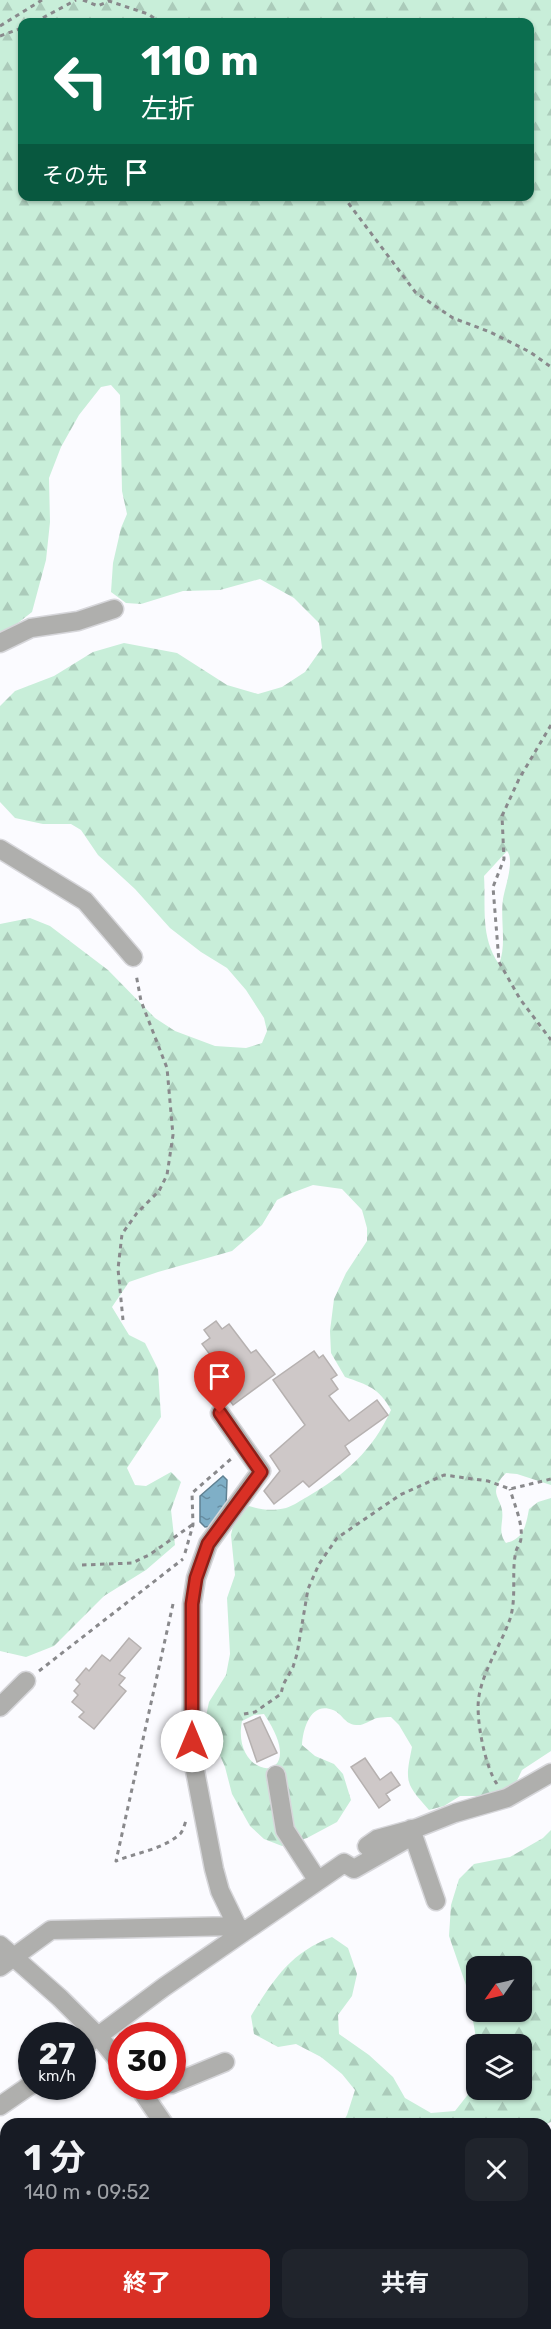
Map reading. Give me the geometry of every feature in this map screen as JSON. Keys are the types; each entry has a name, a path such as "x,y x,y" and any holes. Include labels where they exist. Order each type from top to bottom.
{"street":[{"path":"0,643 31,628 78,621 114,609"},
{"path":"0,849 85,901 133,957"},
{"path":"220,1413 261,1472 208,1544 196,1578 192,1604 192,1755 220,1891 241,1928"},
{"path":"0,1707 26,1681"},
{"path":"96,2039 241,1928 344,1863 354,1869 411,1833 455,1813 507,1798 551,1773"},
{"path":"276,1775 285,1830 318,1881"},
{"path":"367,1846 377,1839 411,1833"},
{"path":"411,1833 436,1901"},
{"path":"108,2048 60,1998 4,1956 51,1930 241,1928"},
{"path":"186,2078 225,2062"},
{"path":"0,2106 18,2094"},
{"path":"148,2100 160,2118"}],"path":[{"path":"0,26 42,0"},
{"path":"42,18 76,0"},
{"path":"83,0 98,6 109,1 154,18"},
{"path":"0,36 18,29"},
{"path":"347,201 416,293 453,318 490,332 530,352 551,366"},
{"path":"551,725 519,779 502,816 504,859 493,887 500,962 520,999 551,1040"},
{"path":"123,1320 118,1269 122,1234 137,1213 159,1191 167,1175 173,1135 167,1068 141,1000 133,957"},
{"path":"180,1572 193,1525 192,1492 245,1447"},
{"path":"244,1714 255,1712 282,1694 283,1685 294,1667 308,1589 319,1564 337,1538 400,1495 444,1475 488,1481 510,1489 551,1479"},
{"path":"507,1798 491,1775 486,1757 479,1697 487,1671 510,1619 514,1596 516,1552 521,1538 518,1514 510,1489"},
{"path":"82,1565 132,1563 149,1555 193,1525"},
{"path":"26,1681 183,1561"},
{"path":"176,1594 116,1861 159,1846 182,1832 190,1811"}],"green space":[{"path":"0,0 551,0 551,1485 517,1474 506,1473 499,1481 496,1491 502,1510 501,1531 506,1543 520,1535 529,1509 538,1502 551,1498 551,1751 522,1770 514,1787 496,1796 460,1796 444,1806 429,1810 415,1794 409,1782 408,1768 412,1747 399,1725 391,1717 377,1718 356,1725 349,1723 333,1710 319,1709 306,1724 302,1745 315,1756 334,1764 343,1774 351,1800 337,1822 307,1838 282,1846 264,1839 250,1826 232,1794 225,1767 205,1721 209,1702 226,1675 230,1654 227,1598 235,1575 231,1535 235,1517 249,1506 268,1510 286,1508 321,1489 346,1470 367,1449 391,1410 372,1388 345,1377 331,1353 330,1331 334,1299 346,1273 367,1241 367,1228 362,1210 342,1189 313,1185 289,1194 277,1200 262,1225 232,1251 129,1282 112,1307 129,1335 145,1343 158,1369 161,1417 127,1468 135,1485 146,1486 171,1472 181,1482 171,1510 175,1545 146,1570 104,1596 54,1646 26,1657 0,1651 0,924 30,918 50,926 108,970 155,1018 175,1031 215,1046 246,1048 262,1043 267,1031 264,1018 246,990 227,968 201,952 170,928 135,889 98,855 81,830 71,824 43,824 15,818 0,802 0,706 15,691 54,676 93,652 124,643 177,653 227,685 258,694 282,687 305,672 322,648 319,623 294,598 260,579 220,590 183,591 141,604 126,603 111,592 113,563 121,528 127,514 122,491 120,395 111,385 101,387 79,415 61,447 49,478 50,522 46,560 32,612 5,633 0,631","holes":["507,851 510,867 502,907 503,949 499,964 486,932 484,876","264,1714 277,1738 280,1755 276,1765 267,1768 257,1765 247,1756 242,1741 242,1721 254,1715"]},
{"path":"551,1830 551,2118 345,2118 355,2090 342,2074 321,2057 296,2044 278,2047 254,2034 251,2016 275,1979 294,1959 318,1943 332,1937 348,1948 357,1974 352,1996 338,2015 339,2034 369,2055 393,2077 405,2098 431,2113 455,2111 466,2097 466,2100 532,2100 532,2034 475,2034 473,2022 532,2022 532,1956 466,1956 466,1985 449,1936 451,1905 459,1879 474,1864 510,1857 543,1838"}],"water":[{"path":"223,1476 227,1480 226,1506 212,1526 205,1527 200,1522 200,1496"}],"building":[{"path":"216,1321 222,1329 229,1324 251,1353 256,1350 275,1374 233,1405 214,1379 223,1372 202,1344 210,1338 204,1330"},
{"path":"314,1351 319,1358 323,1355 337,1375 331,1379 338,1389 329,1396 349,1421 377,1400 388,1415 345,1446 350,1454 309,1487 303,1481 274,1504 264,1491 280,1471 270,1456 305,1425 273,1380"},
{"path":"129,1638 141,1648 119,1674 125,1678 119,1685 126,1691 94,1729 79,1717 84,1712 72,1702 78,1695 74,1691 80,1684 76,1680 86,1668 89,1671 102,1655 110,1661"},
{"path":"260,1717 277,1753 257,1762 244,1724"},
{"path":"365,1758 380,1780 391,1772 400,1785 386,1794 390,1800 379,1808 351,1767"}],"route":[{"path":"192,1741 192,1604 196,1578 208,1544 261,1472 220,1413"}]}
